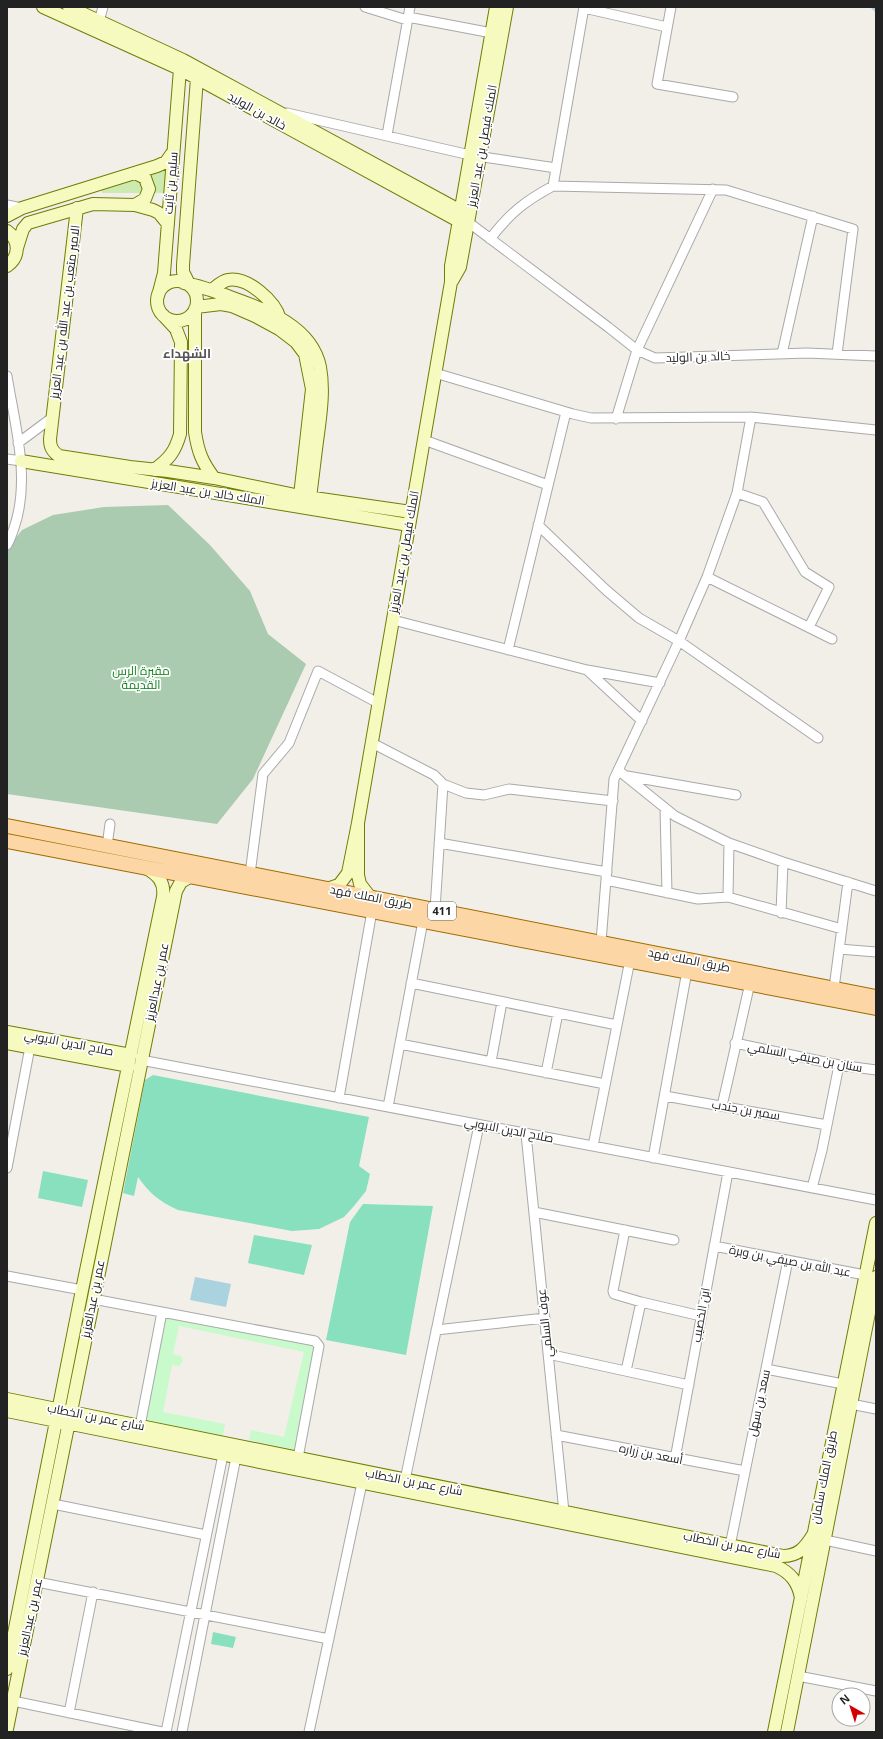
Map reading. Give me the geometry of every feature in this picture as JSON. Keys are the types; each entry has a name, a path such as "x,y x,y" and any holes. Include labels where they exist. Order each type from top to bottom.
{"main road":[{"name":"طريق الملك فهد","path":"7,826 876,997"},
{"name":"طريق الملك فهد","path":"7,841 191,876 348,893 372,911 876,1008"}],"street":[{"name":"خالد بن الوليد","path":"43,7 180,69 455,220 462,218"},
{"name":"خالد بن الوليد","path":"69,7 183,60 457,209 462,218 637,350 655,358 782,354 876,356"},
{"path":"99,21 104,7"},
{"path":"365,7 407,18 492,32"},
{"path":"387,135 410,7"},
{"name":"الملك فيصل بن عبد العزيز","path":"475,156 496,7"},
{"name":"الملك فيصل بن عبد العزيز","path":"358,823 451,282 451,266 507,7"},
{"path":"553,186 584,7 667,27"},
{"path":"671,7 657,84 733,97"},
{"name":"سليم بن ثابت","path":"158,296 164,272 180,69"},
{"name":"سليم بن ثابت","path":"187,284 183,272 183,265 197,78"},
{"path":"279,112 387,135 475,156 556,168"},
{"path":"7,216 22,208 162,164 169,159 173,152"},
{"path":"135,173 146,178 149,189 145,199 135,205"},
{"path":"490,239 503,222 530,199 553,186 726,190 852,229 837,354"},
{"path":"616,419 637,350 712,189"},
{"path":"7,266 13,260 22,229 28,223 77,208 93,204 135,205 159,213 168,224"},
{"path":"7,205 22,208"},
{"name":"الامير متعب بن عبد الله بن عبد العزيز","path":"53,417 77,208"},
{"path":"782,354 812,216"},
{"path":"7,231 13,236 17,248"},
{"path":"212,290 221,283 229,280 248,284 268,299 276,308 280,319"},
{"path":"154,470 165,462 176,448 180,434 181,342 176,329 163,315 157,303 158,296 166,285 178,282 212,290 259,308 280,319 304,336 314,351 320,367 322,388 320,412 306,497"},
{"path":"187,284 196,296 195,432 198,450 204,464 214,478"},
{"path":"163,315 175,321 182,321 192,314 196,308 221,304 232,306 279,329 296,342 305,354 312,389 306,497"},
{"path":"435,373 591,418 751,417 876,430"},
{"path":"7,376 21,462 22,484 17,518 10,532 7,545"},
{"path":"508,650 566,412"},
{"path":"18,444 53,417"},
{"name":"الملك خالد بن عبد العزيز","path":"53,417 50,446 53,452 59,456 214,478 306,497 411,512"},
{"path":"601,942 614,779 622,773 642,721 707,577 737,493 751,417"},
{"path":"424,440 548,485"},
{"path":"176,448 186,452 198,450"},
{"name":"الملك خالد بن عبد العزيز","path":"7,459 409,525"},
{"path":"737,493 763,502 805,572 829,587 809,627"},
{"path":"538,525 606,590 639,618 679,641 818,738"},
{"path":"707,577 832,639"},
{"path":"393,620 587,670 660,683"},
{"path":"587,670 642,721"},
{"path":"250,874 263,774 289,743 318,671 378,703"},
{"path":"372,743 434,775 443,784 466,793 484,795 509,788 612,801"},
{"path":"622,773 736,795"},
{"path":"622,773 675,816 729,843 783,862 876,891"},
{"path":"435,910 443,784"},
{"path":"665,808 668,893"},
{"path":"358,823 358,875 360,884 370,897"},
{"path":"348,893 348,873 358,823"},
{"path":"107,846 110,824"},
{"path":"440,842 606,876 668,893 698,899 728,897 842,929"},
{"path":"728,897 729,843"},
{"path":"781,913 783,862"},
{"name":"عمر بن عبدالعزيز","path":"7,1730 93,1299 164,889 160,879 145,868"},
{"path":"348,893 358,875"},
{"name":"عمر بن عبدالعزيز","path":"7,1669 82,1290 134,1060 176,891 181,882 191,876"},
{"path":"834,988 848,882"},
{"path":"339,1098 372,911"},
{"path":"388,1107 423,921"},
{"path":"839,949 876,952"},
{"path":"593,1146 630,960"},
{"path":"653,1158 687,971"},
{"path":"412,983 617,1025"},
{"path":"722,1106 735,1043 750,983"},
{"path":"491,1062 502,1002"},
{"path":"546,1073 558,1013"},
{"name":"صلاح الدين الايوبي","path":"7,1032 134,1060 876,1200"},
{"name":"صلاح الدين الايوبي","path":"7,1043 134,1060"},
{"name":"سنان بن صيفي السلمي","path":"735,1043 839,1065 876,1070"},
{"path":"400,1044 605,1084"},
{"path":"7,1168 30,1047"},
{"path":"812,1188 839,1065"},
{"name":"سمير بن جندب","path":"664,1096 827,1125"},
{"path":"405,1480 479,1125"},
{"name":"عوف السلمي","path":"526,1134 564,1512"},
{"name":"ابن الخصيب","path":"675,1459 728,1172"},
{"path":"534,1212 674,1240"},
{"name":"طريق الملك سلمان","path":"787,1732 851,1404 871,1276 876,1223"},
{"path":"625,1230 613,1291 614,1294 701,1316"},
{"name":"عبد الله بن صيفي بن وبرة","path":"714,1246 871,1276"},
{"name":"سعد بن سهل","path":"730,1546 788,1260"},
{"path":"7,1276 82,1290"},
{"name":"طريق الملك سلمان","path":"774,1732 843,1384 871,1276"},
{"path":"93,1299 316,1341 319,1346 298,1458"},
{"path":"626,1371 641,1302"},
{"path":"140,1426 162,1312"},
{"path":"436,1330 545,1318"},
{"path":"548,1354 689,1385"},
{"path":"766,1369 843,1384"},
{"name":"شارع عمر بن الخطاب","path":"7,1399 58,1416"},
{"path":"851,1404 876,1408"},
{"name":"شارع عمر بن الخطاب","path":"7,1411 140,1426 730,1546 789,1556 801,1551 813,1535"},
{"name":"شارع عمر بن الخطاب","path":"70,1418 223,1455 776,1566 794,1578 800,1590 801,1598"},
{"name":"أسعد بن زراره","path":"556,1435 745,1472"},
{"path":"166,1732 223,1455"},
{"path":"182,1732 236,1457"},
{"path":"310,1732 362,1483"},
{"path":"53,1504 206,1535"},
{"path":"825,1540 876,1551"},
{"path":"37,1582 329,1638"},
{"path":"69,1713 93,1592"},
{"path":"798,1676 876,1691"},
{"path":"13,1701 162,1732"}],"green space":[{"path":"169,168 167,193 149,193 153,188 153,181 148,175"},
{"path":"140,176 145,184 143,193 102,193 102,188"},
{"name":"مقبرة الرس القديمة","path":"168,505 210,545 250,591 268,634 306,664 253,779 217,824 7,794 7,549 22,530 53,515 104,507"},
{"path":"153,1075 369,1117 359,1166 370,1174 366,1191 344,1217 319,1229 292,1231 178,1210 155,1196 138,1177 134,1196 123,1193 145,1080"},
{"path":"43,1171 88,1180 82,1207 38,1198"},
{"path":"363,1204 433,1206 406,1355 326,1340 350,1222"},
{"path":"254,1235 312,1245 304,1275 248,1263"},
{"path":"167,1312 315,1342 303,1402 306,1405 296,1450 249,1440 251,1430 284,1437 304,1352 179,1326 173,1354 181,1356 183,1360 179,1366 172,1365 163,1412 225,1424 222,1439 144,1423"},
{"path":"213,1632 236,1637 233,1648 211,1644"}],"water":[{"path":"195,1277 231,1284 226,1307 190,1300"}],"waterway":[{"path":"872,7 876,11"}],"district":[{"name":"الشهداء","path":"187,353"}]}
